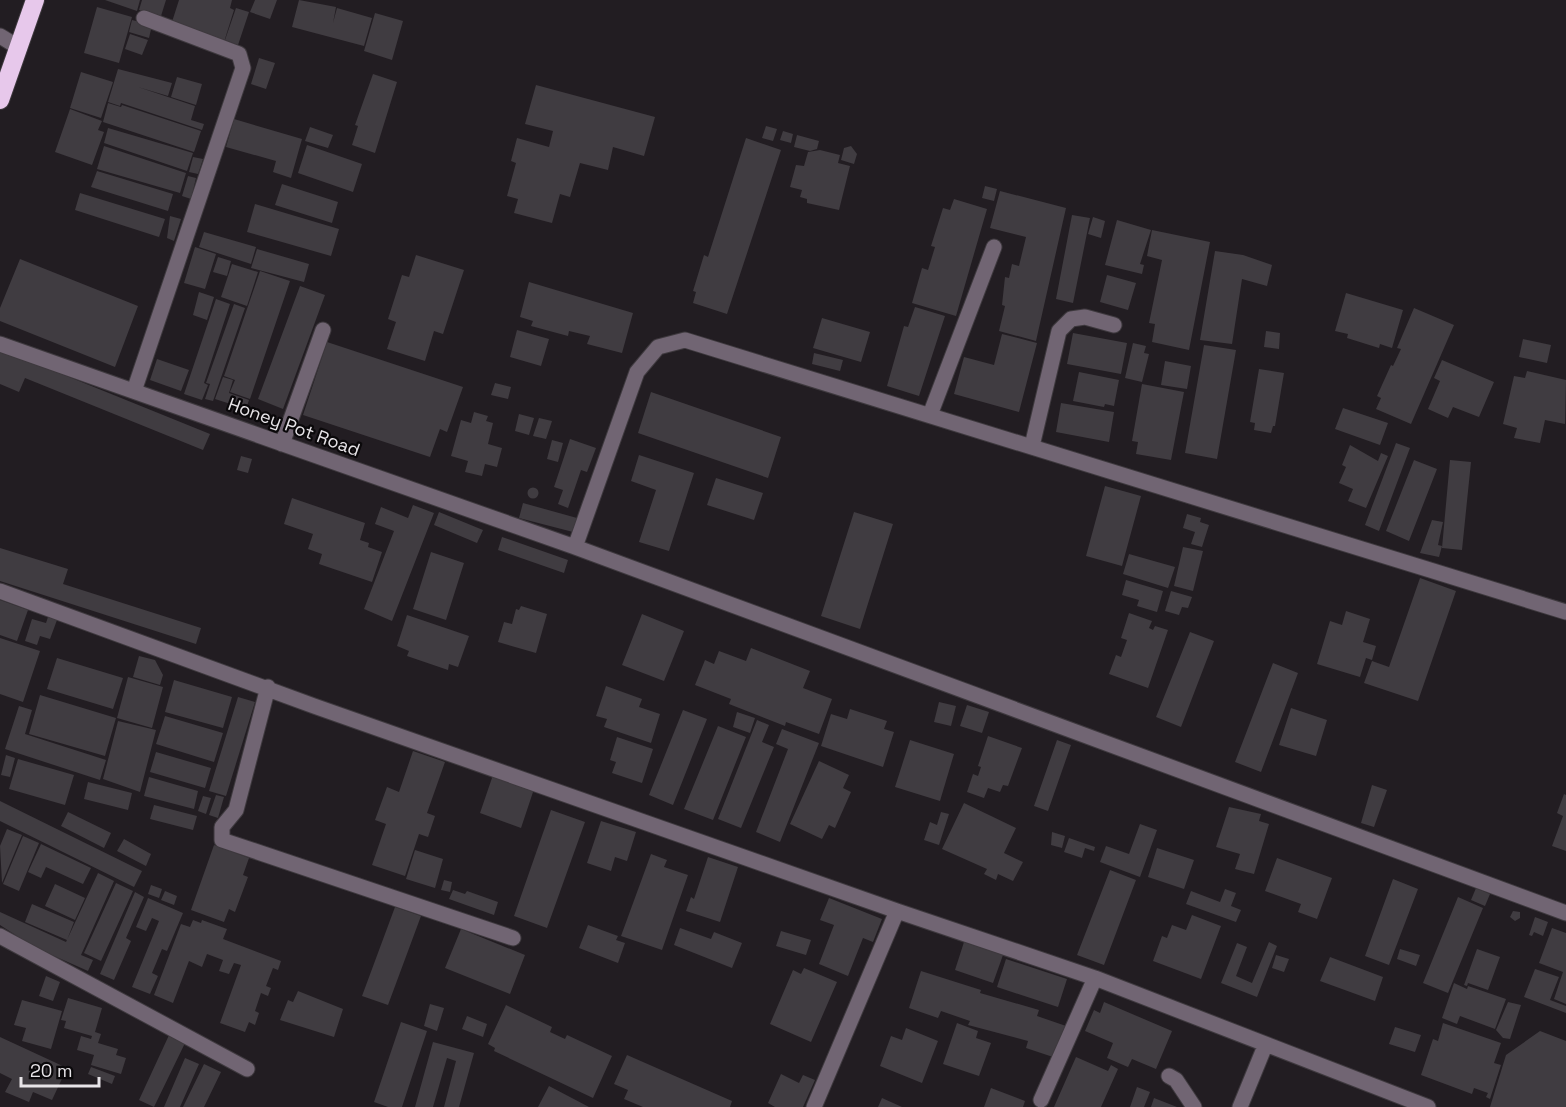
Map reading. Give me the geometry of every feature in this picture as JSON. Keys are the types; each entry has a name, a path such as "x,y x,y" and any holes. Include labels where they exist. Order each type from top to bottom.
{"highway":[{"path":"0,100 35,0"}],"street":[{"path":"134,391 243,68 239,54 144,18"},
{"path":"0,36 18,47"},
{"path":"930,415 994,247"},
{"path":"1032,446 1059,331 1071,318 1085,317 1114,325"},
{"path":"282,444 323,330"},
{"path":"575,547 637,372 658,347 685,340 1566,612"},
{"name":"Honey Pot Road","path":"0,344 575,547 1566,913"},
{"path":"0,591 268,687 325,710 897,911 1095,978 1265,1046 1428,1107"},
{"path":"268,687 237,810 222,827 222,840 513,938"},
{"path":"814,1107 897,911"},
{"path":"0,936 247,1069"},
{"path":"1041,1100 1095,978"},
{"path":"1240,1107 1265,1046"},
{"path":"1169,1076 1176,1080 1194,1107"}],"building":[{"path":"105,0 140,0 137,11"},
{"path":"142,0 166,0 161,16 139,10"},
{"path":"179,0 232,0 230,8 234,10 224,42 171,25"},
{"path":"255,0 277,0 270,19 250,12"},
{"path":"299,0 336,7 333,23 337,8 372,18 364,46 292,27"},
{"path":"97,7 132,17 119,63 84,53"},
{"path":"236,8 249,12 238,45 225,40"},
{"path":"375,13 403,21 392,60 364,51"},
{"path":"132,20 152,25 149,38 129,32"},
{"path":"130,34 148,40 142,55 125,49"},
{"path":"259,58 275,63 266,89 251,84"},
{"path":"118,69 172,83 168,96 138,87 195,106 191,120 204,124 202,130 121,103 120,106 108,102"},
{"path":"81,72 113,82 101,118 70,108"},
{"path":"373,74 397,82 375,153 352,145 358,126 355,125"},
{"path":"177,77 202,84 196,105 171,97"},
{"path":"536,85 655,117 644,156 613,147 608,170 580,163 570,197 560,194 552,223 514,213 518,199 507,196 516,163 511,161 517,138 549,147 553,131 525,124"},
{"path":"108,103 121,107 122,105 201,131 194,152 103,122"},
{"path":"70,109 102,121 98,130 104,132 92,165 55,152"},
{"path":"234,119 302,139 291,178 273,172 276,161 226,147"},
{"path":"766,126 777,129 773,141 762,138"},
{"path":"310,127 333,135 328,148 305,141"},
{"path":"108,128 193,153 187,171 104,143"},
{"path":"783,131 793,134 791,143 780,140"},
{"path":"797,135 819,141 817,149 810,151 794,147"},
{"path":"746,138 781,150 727,314 693,303 696,292 693,291 704,255 708,257"},
{"path":"307,145 362,164 353,192 298,173"},
{"path":"104,146 186,173 180,193 97,169"},
{"path":"851,146 857,154 854,164 841,160 844,148"},
{"path":"820,150 840,155 838,163 850,166 839,210 807,203 807,199 800,197 802,190 790,187 796,165 804,166 808,152"},
{"path":"193,157 203,159 198,174 189,172"},
{"path":"97,171 173,194 168,211 91,187"},
{"path":"188,176 196,178 191,199 182,196"},
{"path":"282,184 338,202 332,223 275,205"},
{"path":"985,186 997,189 994,201 982,198"},
{"path":"1000,191 1066,208 1036,341 999,331 1005,306 1002,305 1005,277 1009,278 1012,264 1019,266 1026,237 990,228"},
{"path":"80,193 165,219 159,237 75,210"},
{"path":"954,199 987,209 956,316 912,303 922,268 928,270 935,247 931,246 943,208 950,210"},
{"path":"255,204 339,229 331,256 247,232"},
{"path":"1072,215 1090,218 1073,303 1056,299"},
{"path":"170,216 181,219 174,241 167,238"},
{"path":"1093,217 1105,221 1101,238 1088,234"},
{"path":"1117,220 1151,230 1140,264 1144,265 1142,274 1105,265"},
{"path":"1152,230 1210,242 1189,350 1152,342 1155,324 1149,323 1162,260 1147,256"},
{"path":"204,232 256,247 251,264 199,247"},
{"path":"195,247 216,254 205,289 184,283"},
{"path":"257,249 309,264 304,282 251,268"},
{"path":"1215,251 1243,255 1272,265 1267,286 1242,279 1232,344 1200,340"},
{"path":"416,255 464,270 443,334 434,331 425,361 387,349 396,322 388,319 402,275 409,277"},
{"path":"218,257 231,261 227,276 213,272"},
{"path":"20,259 138,306 115,367 0,321 0,308"},
{"path":"232,264 258,272 247,306 221,297"},
{"path":"260,271 290,281 250,399 230,392 235,380 224,376"},
{"path":"1107,275 1136,283 1128,310 1100,302"},
{"path":"529,282 633,313 622,353 587,344 590,336 569,331 568,336 531,326 533,321 520,317"},
{"path":"300,286 325,295 283,409 258,399"},
{"path":"199,292 214,297 207,320 193,315"},
{"path":"1346,293 1403,310 1392,348 1380,344 1379,348 1347,338 1348,334 1335,331"},
{"path":"216,299 230,304 204,383 208,385 202,400 184,394"},
{"path":"234,304 245,308 213,401 205,399 210,384 206,383"},
{"path":"915,307 945,316 919,396 887,386 904,326 908,327"},
{"path":"1414,308 1454,325 1411,424 1376,409 1381,398 1377,396 1401,349 1397,348"},
{"path":"822,318 870,332 861,362 813,348"},
{"path":"517,330 549,339 541,366 510,357"},
{"path":"1266,331 1280,333 1279,349 1264,347"},
{"path":"1073,333 1127,343 1121,374 1067,364"},
{"path":"1002,334 1037,343 1019,412 954,394 964,357 994,365"},
{"path":"1523,339 1551,345 1547,363 1519,357"},
{"path":"327,342 463,387 447,432 440,429 430,457 303,415"},
{"path":"1133,343 1146,346 1144,353 1149,354 1142,382 1125,378"},
{"path":"1204,345 1236,350 1217,459 1185,453"},
{"path":"0,349 210,434 203,450 25,378 19,392 0,384"},
{"path":"814,353 843,360 840,371 812,364"},
{"path":"157,359 189,370 181,391 150,380"},
{"path":"1442,360 1494,382 1479,417 1453,407 1448,418 1428,409 1440,381 1434,378"},
{"path":"1165,361 1191,366 1187,389 1161,385"},
{"path":"1259,369 1284,373 1275,426 1271,433 1254,430 1255,423 1250,422"},
{"path":"1527,371 1566,380 1565,424 1545,420 1540,443 1514,438 1517,428 1503,424 1514,376 1525,378"},
{"path":"1079,372 1119,380 1114,406 1105,404 1104,407 1073,401"},
{"path":"223,377 233,380 229,393 249,400 246,409 215,399"},
{"path":"495,383 511,387 508,399 491,395"},
{"path":"1142,384 1184,392 1171,460 1136,454 1138,442 1132,441"},
{"path":"651,392 781,437 768,478 638,433"},
{"path":"1061,403 1114,412 1109,442 1056,432"},
{"path":"1343,408 1388,423 1380,445 1335,429"},
{"path":"474,412 488,416 486,421 493,423 488,444 502,448 497,467 485,464 482,476 465,472 468,461 451,456 461,420 471,423"},
{"path":"519,414 534,418 529,435 515,431"},
{"path":"539,418 552,421 546,439 533,436"},
{"path":"570,439 596,448 587,472 581,470 568,508 558,504 563,490 554,487"},
{"path":"552,440 563,443 558,462 547,459"},
{"path":"1396,443 1410,448 1379,531 1365,525"},
{"path":"1350,445 1378,461 1381,453 1388,456 1366,508 1348,501 1353,489 1339,483 1346,467 1342,465"},
{"path":"639,455 694,473 669,551 639,542 656,490 631,481"},
{"path":"241,456 252,459 248,473 237,470"},
{"path":"1414,460 1437,469 1409,541 1386,531"},
{"path":"1450,460 1471,462 1462,550 1442,548"},
{"path":"716,478 763,493 754,520 707,505"},
{"path":"1105,486 1141,496 1122,566 1086,556"},
{"path":"533,487 539,493 533,499 527,493"},
{"path":"292,498 365,523 360,540 369,543 368,547 382,552 372,582 319,564 322,554 308,549 313,534 284,524"},
{"path":"523,503 577,518 573,532 519,518"},
{"path":"413,505 434,513 392,621 364,609 394,531 375,524 381,507 408,518"},
{"path":"439,512 483,530 477,543 434,525"},
{"path":"854,512 893,524 860,629 821,616"},
{"path":"1187,514 1201,518 1200,522 1209,525 1202,547 1191,544 1195,532 1183,528"},
{"path":"1432,520 1443,522 1438,545 1442,546 1439,557 1420,553"},
{"path":"502,537 568,560 564,573 498,550"},
{"path":"1183,547 1203,551 1193,591 1174,586"},
{"path":"0,548 68,569 63,584 201,628 196,644 0,581"},
{"path":"431,552 464,563 446,620 413,609"},
{"path":"1129,554 1175,567 1168,588 1123,574"},
{"path":"1420,578 1456,591 1418,701 1364,683 1372,661 1389,667"},
{"path":"1126,580 1163,591 1157,612 1137,606 1139,600 1122,595"},
{"path":"1171,591 1192,597 1188,608 1182,607 1179,615 1165,611"},
{"path":"0,600 28,610 17,641 0,635"},
{"path":"521,606 547,614 536,653 498,642 504,622 512,624 516,609 519,610"},
{"path":"1346,611 1370,619 1363,642 1376,646 1372,660 1366,658 1360,677 1317,664 1330,621 1342,625"},
{"path":"1129,613 1152,621 1149,628 1153,630 1155,626 1168,630 1148,688 1109,674 1116,655 1121,657 1127,640 1121,638"},
{"path":"642,614 684,631 664,681 622,665"},
{"path":"407,615 469,636 458,667 449,664 448,670 407,656 409,651 397,646"},
{"path":"48,617 57,620 50,639 40,636 37,645 25,641 32,619 46,623"},
{"path":"1190,632 1214,641 1181,727 1156,717"},
{"path":"0,638 40,651 23,702 0,694"},
{"path":"751,648 810,671 803,688 832,699 819,734 786,722 785,726 729,704 731,699 695,685 705,660 714,664 719,651 746,661"},
{"path":"139,656 155,660 163,675 160,685 133,677"},
{"path":"57,658 123,678 113,709 47,689"},
{"path":"1273,663 1298,673 1261,772 1235,762"},
{"path":"128,677 163,687 152,728 117,718"},
{"path":"174,680 232,697 223,728 165,712"},
{"path":"606,686 642,699 639,707 660,714 651,743 604,727 607,719 596,716"},
{"path":"40,695 116,718 105,756 29,734"},
{"path":"238,697 255,702 226,796 209,791"},
{"path":"939,702 956,706 951,726 934,722"},
{"path":"967,705 989,712 982,733 960,726"},
{"path":"19,706 32,710 25,734 106,760 100,780 5,749"},
{"path":"1291,708 1327,720 1316,756 1279,745"},
{"path":"850,709 887,721 884,729 894,732 883,767 821,746 831,714 847,719"},
{"path":"683,710 707,719 673,805 649,795"},
{"path":"737,712 755,718 750,733 733,727"},
{"path":"165,716 223,733 214,762 156,744"},
{"path":"757,720 769,725 762,742 774,747 741,828 718,819"},
{"path":"118,721 156,730 140,792 103,779"},
{"path":"718,726 746,737 713,820 684,809"},
{"path":"782,729 819,743 780,842 756,832 788,749 776,744"},
{"path":"988,736 1022,748 1008,786 1003,785 1000,792 988,788 984,798 967,792 973,774 978,776 981,767 978,766"},
{"path":"617,737 653,749 642,783 612,773 616,762 610,760"},
{"path":"910,740 954,754 940,801 895,787"},
{"path":"1057,740 1071,745 1048,811 1034,806"},
{"path":"413,751 445,762 427,813 435,816 428,837 419,834 405,876 372,865 386,824 375,820 387,787 399,792"},
{"path":"156,752 211,768 205,788 150,772"},
{"path":"6,755 15,758 10,777 1,775"},
{"path":"18,759 74,775 65,805 9,789"},
{"path":"819,761 849,775 843,788 851,792 835,828 829,825 822,839 790,824"},
{"path":"493,775 534,789 521,828 480,813"},
{"path":"149,777 198,791 194,809 144,796"},
{"path":"88,782 132,793 128,810 84,799"},
{"path":"1372,785 1387,790 1374,827 1361,823"},
{"path":"1564,794 1566,795 1566,851 1552,846 1563,816 1557,813"},
{"path":"216,795 224,797 218,818 209,815"},
{"path":"203,796 211,798 206,814 198,811"},
{"path":"0,801 142,871 134,887 0,821"},
{"path":"964,803 1016,828 1004,853 1023,862 1013,881 998,874 996,880 984,874 987,869 942,849"},
{"path":"154,805 197,816 193,830 150,819"},
{"path":"1229,807 1261,814 1259,821 1269,824 1254,874 1235,869 1240,854 1216,847"},
{"path":"551,810 585,822 547,928 514,916"},
{"path":"68,812 111,833 104,848 61,826"},
{"path":"941,812 949,814 939,845 924,840 930,822 937,825"},
{"path":"601,821 636,832 627,861 615,857 611,871 587,863"},
{"path":"1140,824 1157,830 1140,877 1100,862 1106,846 1129,854"},
{"path":"7,829 22,835 2,883 0,846"},
{"path":"1052,832 1065,836 1062,848 1051,845"},
{"path":"23,836 39,843 19,891 3,884"},
{"path":"1069,838 1095,847 1094,851 1085,848 1082,858 1064,852"},
{"path":"124,839 151,854 146,866 117,851"},
{"path":"41,844 91,868 83,884 46,867 41,878 28,872"},
{"path":"214,845 249,858 243,875 248,877 235,912 229,909 224,922 191,910"},
{"path":"1157,848 1194,860 1184,889 1148,877"},
{"path":"415,850 443,859 435,888 406,879"},
{"path":"651,854 667,860 664,867 688,875 662,950 621,936"},
{"path":"708,857 738,867 720,922 686,911 691,897 694,899"},
{"path":"1277,858 1332,878 1317,919 1298,912 1301,904 1265,891"},
{"path":"1110,870 1136,880 1104,965 1077,955"},
{"path":"98,873 114,881 81,955 93,960 88,971 16,939 17,936 0,925 0,912 66,942"},
{"path":"1393,879 1418,889 1389,965 1365,956"},
{"path":"444,880 452,882 450,892 441,890"},
{"path":"116,883 133,891 101,961 84,953"},
{"path":"55,884 85,898 75,920 45,906"},
{"path":"151,885 162,889 159,898 148,894"},
{"path":"1476,888 1490,894 1485,906 1471,900"},
{"path":"1225,889 1236,893 1231,906 1241,910 1236,922 1186,904 1191,891 1220,902"},
{"path":"453,890 465,894 467,891 498,902 494,915 449,899"},
{"path":"165,891 177,896 174,905 161,900"},
{"path":"135,892 144,897 126,938 131,941 114,980 100,974"},
{"path":"1458,897 1483,908 1448,993 1423,983"},
{"path":"148,898 183,913 167,951 162,949 152,973 158,976 150,994 132,987 159,921 152,918 146,931 136,927"},
{"path":"829,898 882,919 873,942 863,938 848,976 819,964 834,925 820,920"},
{"path":"32,904 74,922 67,940 25,922"},
{"path":"395,907 421,916 388,1005 362,996"},
{"path":"1513,911 1520,912 1520,918 1515,921 1510,917"},
{"path":"1192,915 1221,926 1201,979 1153,961 1162,936 1167,938 1172,925 1186,930"},
{"path":"1535,917 1548,922 1543,936 1534,932 1532,936 1529,935"},
{"path":"193,920 201,923 202,920 227,929 223,939 281,961 278,970 273,968 266,986 271,988 268,996 261,993 255,1011 259,1013 255,1025 249,1022 245,1032 220,1023 241,965 234,963 229,974 219,971 223,960 207,954 202,967 189,961 173,1003 154,995 181,924 190,927"},
{"path":"588,925 618,936 616,940 625,943 618,963 579,948"},
{"path":"680,928 711,939 714,932 742,943 732,968 674,945"},
{"path":"1552,928 1566,933 1566,1004 1554,999 1563,972 1539,963"},
{"path":"461,929 525,955 510,994 445,968"},
{"path":"781,931 811,940 806,955 776,946"},
{"path":"964,942 1003,955 993,983 955,970"},
{"path":"1269,942 1277,946 1257,997 1221,983 1237,943 1247,947 1236,976 1252,983"},
{"path":"1400,949 1420,955 1416,966 1397,959"},
{"path":"1477,949 1500,957 1488,990 1468,983 1467,986 1464,985"},
{"path":"1276,955 1289,959 1284,972 1272,968"},
{"path":"1330,957 1383,977 1375,1001 1320,981"},
{"path":"1006,959 1067,979 1058,1007 997,987"},
{"path":"804,968 837,982 811,1042 770,1024 793,970 801,974"},
{"path":"1535,969 1559,977 1550,1000 1566,1006 1566,1013 1524,997"},
{"path":"921,971 981,990 980,993 1039,1010 1037,1016 1066,1026 1056,1058 1026,1048 1028,1041 968,1025 970,1021 941,1011 938,1018 909,1008"},
{"path":"46,976 60,982 53,1001 39,996"},
{"path":"1454,983 1467,989 1468,986 1506,999 1495,1029 1460,1016 1457,1024 1442,1018"},
{"path":"298,991 343,1009 334,1037 280,1020 288,1000 293,1002"},
{"path":"68,998 102,1008 95,1032 101,1034 98,1043 118,1049 116,1055 126,1058 121,1074 91,1065 94,1055 77,1050 81,1036 91,1039 92,1036 64,1028 66,1021 61,1020"},
{"path":"22,1000 62,1011 51,1049 22,1041 26,1028 14,1025"},
{"path":"1104,1002 1172,1031 1156,1069 1132,1059 1128,1067 1107,1058 1113,1043 1085,1031 1094,1010 1100,1013"},
{"path":"1508,1002 1521,1005 1510,1039 1503,1038 1496,1030"},
{"path":"430,1004 444,1008 437,1031 424,1026"},
{"path":"506,1005 552,1027 550,1032 565,1039 567,1035 612,1056 593,1098 494,1051 495,1048 488,1044"},
{"path":"467,1016 487,1024 483,1037 462,1029"},
{"path":"401,1022 427,1031 402,1107 388,1107 374,1102"},
{"path":"957,1023 978,1031 976,1038 991,1043 979,1076 943,1064"},
{"path":"1443,1023 1501,1043 1494,1063 1501,1065 1490,1099 1486,1097 1488,1093 1474,1088 1472,1094 1421,1075 1433,1039 1438,1041"},
{"path":"1395,1027 1421,1035 1415,1052 1389,1044"},
{"path":"906,1028 938,1041 922,1083 880,1066 891,1036 902,1040"},
{"path":"1540,1031 1566,1041 1566,1107 1490,1107 1506,1055"},
{"path":"170,1033 186,1041 154,1107 139,1100"},
{"path":"0,1037 67,1068 52,1100 33,1092 29,1102 5,1092 12,1079 0,1073"},
{"path":"433,1042 474,1053 459,1107 444,1107 456,1061 447,1058 433,1107 415,1107"},
{"path":"627,1055 732,1101 730,1107 643,1107 624,1099 628,1090 614,1084"},
{"path":"1076,1057 1108,1071 1111,1065 1118,1069 1101,1107 1054,1107"},
{"path":"185,1058 199,1064 180,1107 164,1107"},
{"path":"204,1064 221,1072 204,1107 183,1107"},
{"path":"91,1067 115,1076 112,1084 88,1074"},
{"path":"781,1074 799,1083 803,1075 815,1080 803,1107 775,1107 768,1103"},
{"path":"549,1086 589,1107 538,1107"},
{"path":"1137,1087 1150,1092 1144,1107 1130,1107"},
{"path":"991,1088 1025,1101 1023,1107 984,1107"},
{"path":"882,1098 902,1107 878,1107"},
{"path":"1154,1098 1177,1107 1151,1107"}]}
